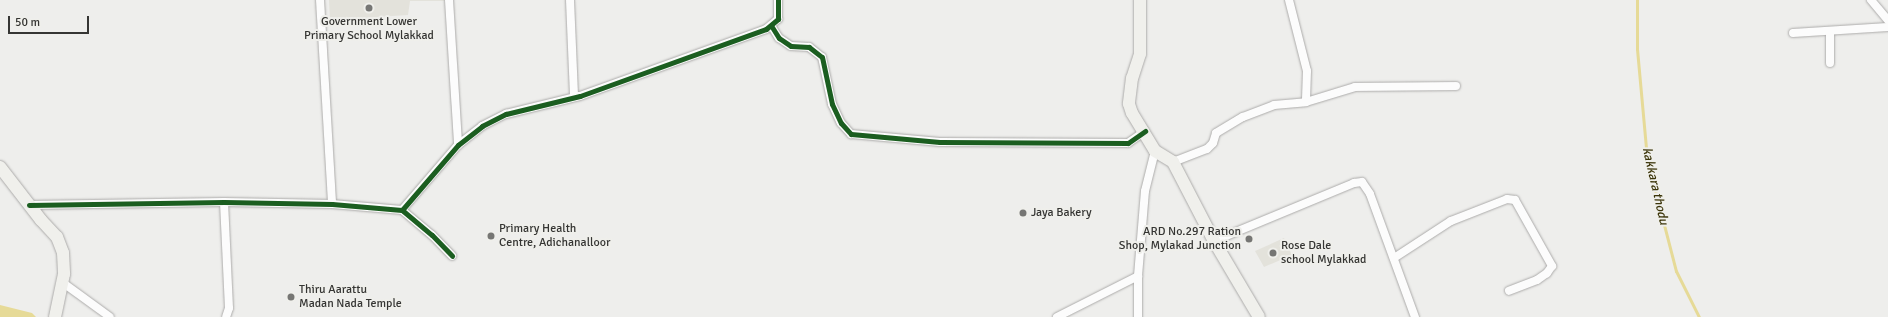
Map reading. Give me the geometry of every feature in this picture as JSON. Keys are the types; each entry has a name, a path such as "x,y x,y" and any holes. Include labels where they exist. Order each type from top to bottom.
{"main road":[{"path":"1140,0 1140,54 1132,78 1129,104 1155,151 1173,162 1214,241 1259,317"},
{"path":"0,167 29,205 57,237 63,253 62,282 55,315"}],"street":[{"path":"320,0 332,204"},
{"path":"449,0 458,145"},
{"path":"570,0 574,97"},
{"path":"402,210 458,145 480,127 506,114 574,97 772,27 778,19 778,0"},
{"path":"1289,0 1307,71 1306,102"},
{"path":"1871,0 1888,20"},
{"path":"772,27 779,38 791,46 809,47 822,57 832,104 841,123 851,134 940,142 1128,143 1145,131"},
{"path":"1793,33 1888,27"},
{"path":"1830,31 1830,63"},
{"path":"1173,162 1206,149 1213,143 1216,133 1243,117 1274,105 1306,102 1355,87 1456,86"},
{"path":"1138,317 1138,276 1145,191 1155,151"},
{"path":"1214,241 1354,183 1362,182 1370,194 1415,317"},
{"path":"1394,258 1451,221 1507,199 1515,200 1552,266 1547,274 1537,280 1509,291"},
{"path":"224,202 229,308 226,317"},
{"path":"29,205 224,202 332,204 402,210 432,235 452,256"},
{"path":"1057,317 1138,276"},
{"path":"62,282 110,317"}],"shaded area":[{"name":"Government Lower Primary School Mylakkad","path":"329,0 446,1 410,1 408,15 330,20"},
{"name":"Rose Dale school Mylakkad","path":"1284,238 1292,255 1264,267 1255,251"},
{"path":"0,305 32,313 36,317 0,317"}],"waterway":[{"name":"kakkara thodu","path":"1637,0 1637,49 1647,159 1676,271 1699,317"}],"cycle path":[{"path":"402,210 458,145 482,126 506,114 580,96 766,29 778,19 778,0"},
{"path":"772,27 779,38 791,46 809,47 822,57 832,104 841,123 851,134 940,142 1128,143 1145,131"},
{"path":"29,205 224,202 332,204 402,210 432,235 452,256"}],"place":[{"name":"Government Lower Primary School Mylakkad","path":"369,8"},
{"name":"Jaya Bakery","path":"1023,213"},
{"name":"Primary Health Centre, Adichanalloor","path":"491,236"},
{"name":"ARD No.297 Ration Shop, Mylakad Junction","path":"1249,239"},
{"name":"Rose Dale school Mylakkad","path":"1273,253"},
{"name":"Thiru Aarattu Madan Nada Temple","path":"291,297"}]}
